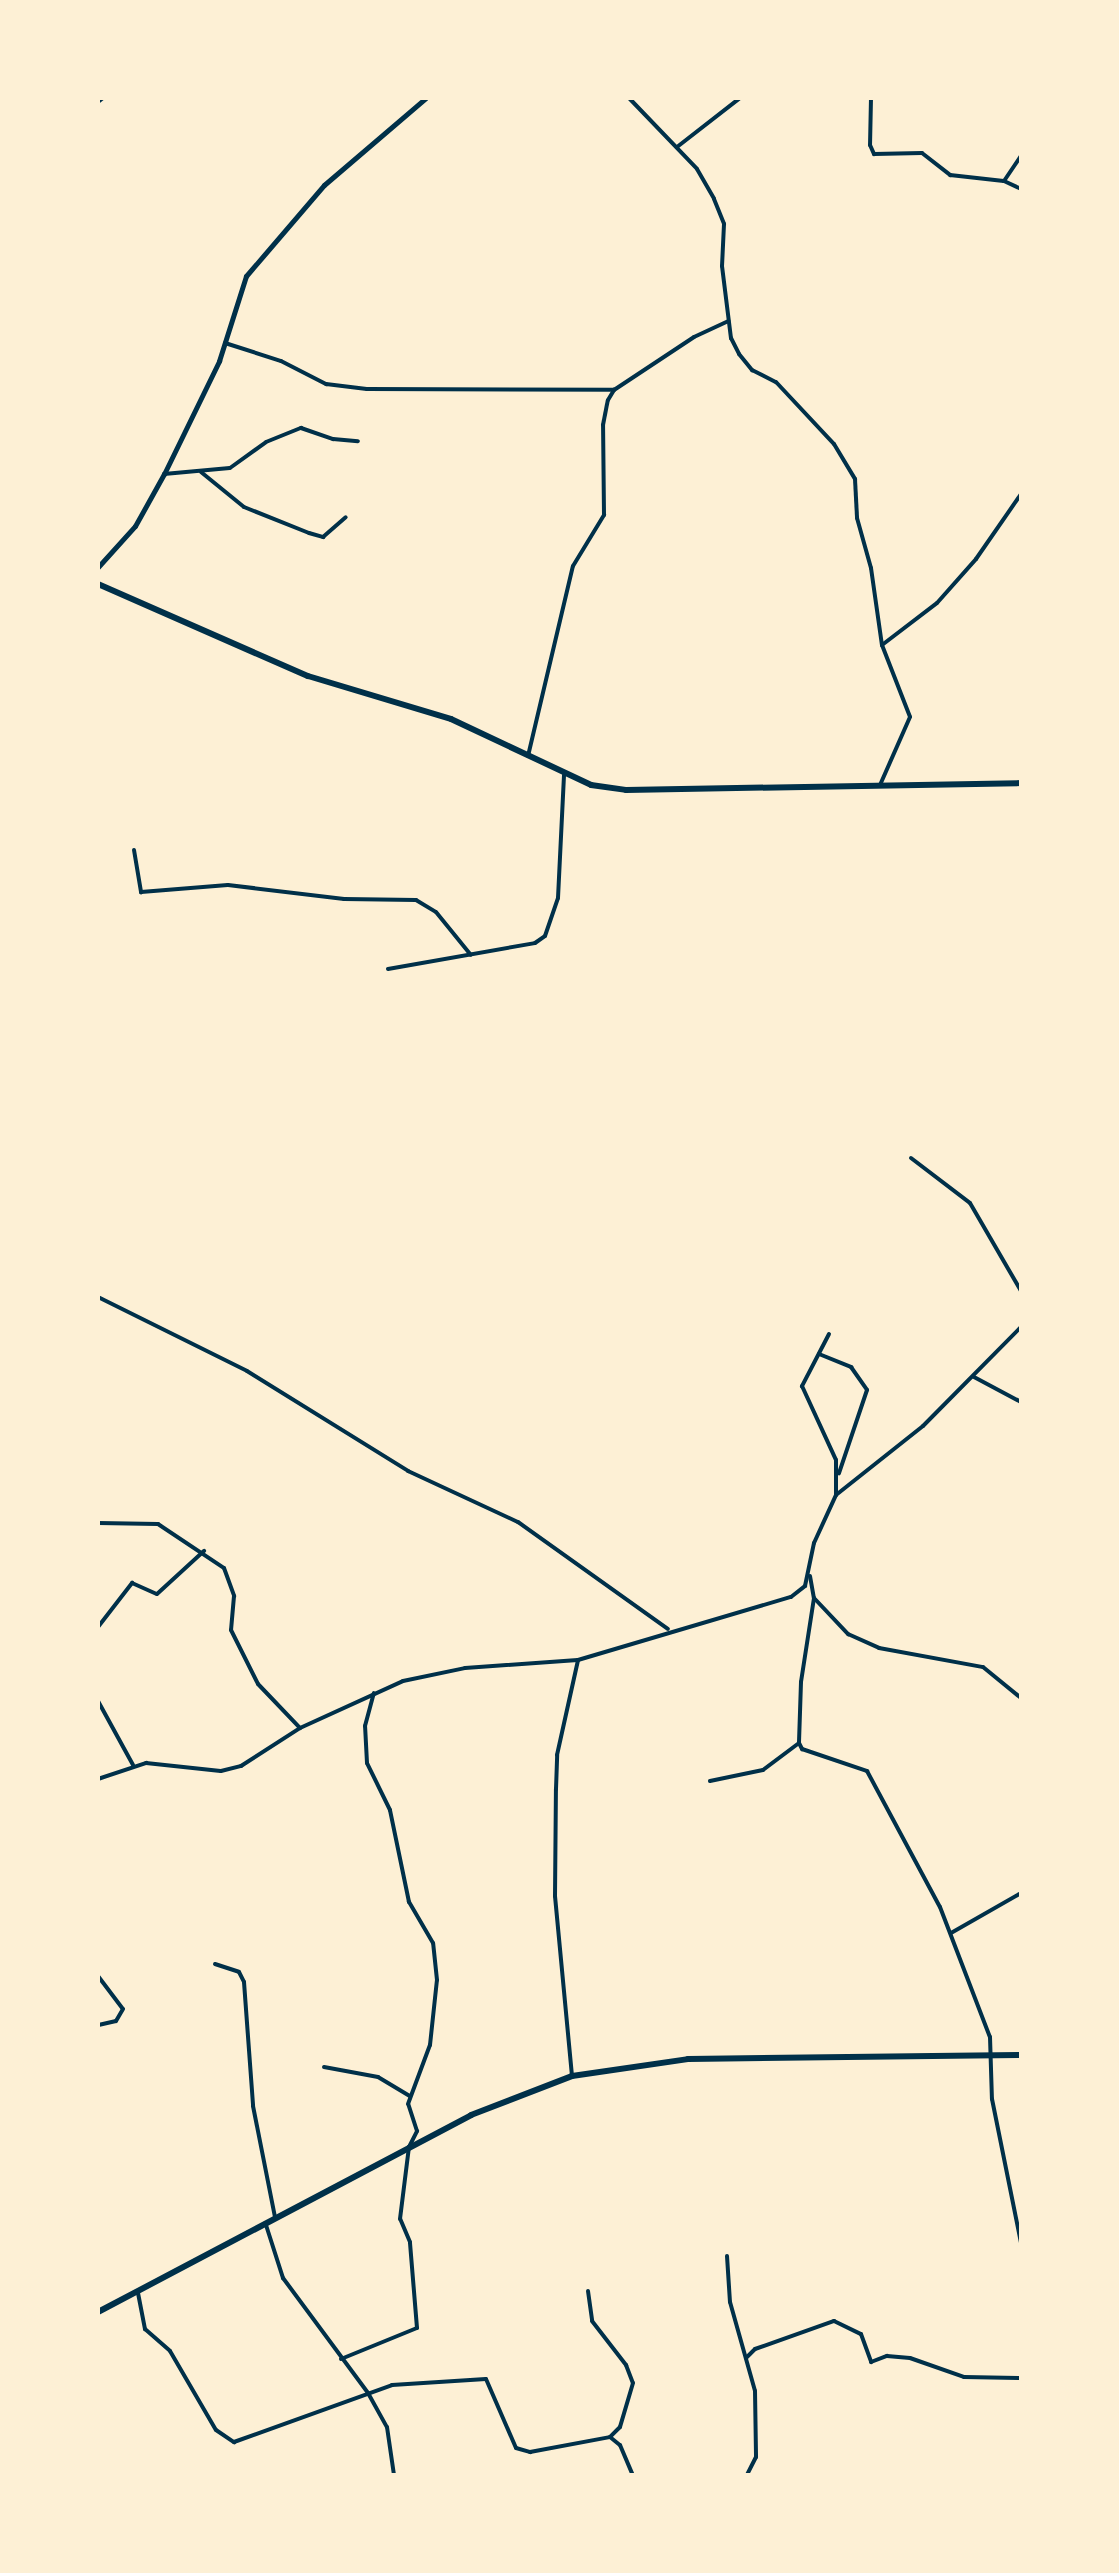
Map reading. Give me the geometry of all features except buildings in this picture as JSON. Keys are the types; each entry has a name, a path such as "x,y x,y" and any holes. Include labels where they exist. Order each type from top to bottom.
{"main road":[{"path":"98,584 308,676 451,719 564,775 626,790 1021,783"},
{"path":"98,2312 409,2147 520,2094 572,2076 688,2059 1021,2055"}],"street":[{"path":"98,102 103,98"},
{"path":"98,567 135,526 164,474 225,343 236,301 252,269 324,185 426,98"},
{"path":"629,98 697,169 724,224 722,266 731,338 746,362 776,382 849,464 857,490 857,518 871,568 882,645 910,717 880,785"},
{"path":"677,147 740,98"},
{"path":"871,98 869,131 874,154 922,153 950,175 1004,181 1021,189"},
{"path":"1004,181 1021,156"},
{"path":"225,343 281,361 326,384 353,387 614,390 694,337 728,321"},
{"path":"528,756 573,566 604,515 603,425 614,390"},
{"path":"164,474 230,468 266,442 301,428 333,439 358,441"},
{"path":"201,472 244,507 309,533 323,537 346,517"},
{"path":"882,645 937,603 976,559 1021,494"},
{"path":"388,969 535,943 545,936 558,898 564,775"},
{"path":"134,850 141,892 228,885 344,899 416,900 436,912 471,955"},
{"path":"911,1158 970,1203 1021,1291"},
{"path":"98,1297 247,1371 408,1471 518,1522 668,1630"},
{"path":"836,1495 974,1377 1021,1327"},
{"path":"829,1334 802,1386 827,1434 838,1477"},
{"path":"819,1354 851,1367 867,1390 838,1477 836,1495 814,1543 810,1574 814,1598 801,1682 799,1743 802,1749 867,1771 951,1933 992,2056 994,2114 1021,2243"},
{"path":"974,1377 1021,1402"},
{"path":"98,1523 158,1524 204,1551 231,1580 231,1630 258,1684 300,1728"},
{"path":"98,1627 132,1583 157,1594 204,1551"},
{"path":"98,1779 133,1765 175,1763 221,1771 241,1766 300,1728 403,1681 465,1668 578,1660 668,1630 791,1597 810,1574"},
{"path":"814,1598 848,1634 879,1648 983,1667 1021,1698"},
{"path":"572,2076 555,1896 556,1789 557,1755 578,1660"},
{"path":"341,2359 417,2328 410,2242 400,2219 409,2147 417,2131 410,2096 430,2045 437,1980 433,1943 409,1902 390,1810 367,1763 365,1726 374,1693"},
{"path":"98,1701 133,1765"},
{"path":"710,1781 763,1770 799,1743"},
{"path":"951,1933 1021,1893"},
{"path":"215,1964 239,1972 244,1982 253,2106 275,2217"},
{"path":"98,1976 123,2009 116,2021 98,2025"},
{"path":"324,2067 378,2077 410,2096"},
{"path":"265,2223 283,2278 368,2393 387,2427 394,2475"},
{"path":"727,2256 730,2302 755,2391 756,2457 747,2475"},
{"path":"138,2290 145,2329 170,2351 223,2438 234,2442 282,2428 392,2385 486,2379 511,2441 522,2451 610,2437 620,2427 633,2383 626,2365 592,2321 588,2291"},
{"path":"747,2357 755,2349 834,2321 861,2334 871,2362 887,2356 910,2358 964,2377 1021,2378"},
{"path":"610,2437 620,2445 633,2475"}]}
